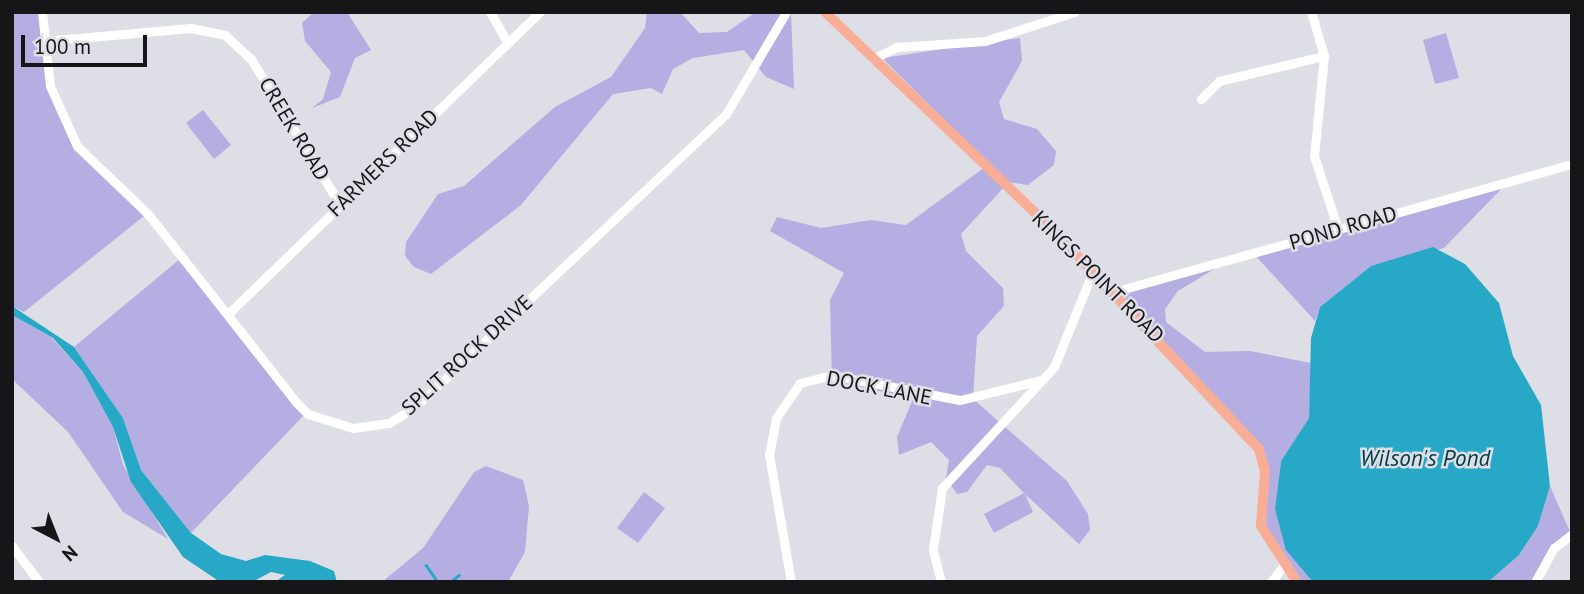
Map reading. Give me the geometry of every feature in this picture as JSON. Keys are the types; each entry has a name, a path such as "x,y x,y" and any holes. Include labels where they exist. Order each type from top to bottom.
{"main road":[{"name":"KINGS POINT ROAD","path":"825,12 1093,271 1259,449 1265,471 1261,526 1297,582"}],"street":[{"name":"SPLIT ROCK DRIVE","path":"42,12 57,112 69,135 148,214 308,414 353,428 403,416 726,114 786,12"},
{"path":"490,12 508,43"},
{"name":"FARMERS ROAD","path":"228,314 540,12"},
{"path":"873,59 897,47 985,41 1074,12"},
{"path":"1311,12 1324,56 1314,156 1338,229"},
{"name":"CREEK ROAD","path":"45,41 190,27 225,35 251,59 340,205"},
{"path":"1201,99 1219,81 1324,56"},
{"name":"POND ROAD","path":"1113,292 1572,164"},
{"path":"941,582 933,549 942,488 1041,380 1064,351 1093,271"},
{"name":"DOCK LANE","path":"791,582 769,455 779,410 800,383 832,375 960,400 1041,380"},
{"path":"1535,582 1554,548 1572,534"},
{"path":"12,546 39,582"},
{"path":"1271,582 1284,565"}],"shaded area":[{"path":"12,12 42,12 47,86 57,112 69,135 144,216 24,312 12,306"},
{"path":"314,12 347,12 371,50 355,58 340,97 312,108 323,99 331,72 305,41 302,23"},
{"path":"647,12 680,12 699,33 727,32 756,12 791,12 794,89 766,77 744,50 693,58 673,69 662,94 651,88 613,94 521,205 431,274 414,267 405,256 406,242 438,194 464,186 555,107 611,77 645,28"},
{"path":"1446,33 1459,78 1435,84 1423,40"},
{"path":"1020,38 1022,61 999,102 1004,119 1037,129 1056,151 1054,165 1028,185 1007,182 882,58"},
{"path":"203,110 231,145 214,159 186,123"},
{"path":"985,167 1005,186 961,234 966,251 1003,288 1004,306 977,336 973,399 1067,481 1088,514 1090,530 1079,544 1025,494 1033,512 994,533 984,514 1024,493 1000,468 987,465 967,492 957,494 946,478 949,460 931,442 899,455 897,437 913,399 832,380 830,300 844,273 770,231 777,217 821,228 871,220 906,225"},
{"path":"1508,182 1444,248 1371,266 1320,307 1315,321 1254,254"},
{"path":"180,259 307,412 191,533 141,470 123,418 74,347"},
{"path":"1226,262 1178,291 1165,309 1166,322 1205,352 1250,351 1311,363 1309,418 1281,461 1275,509 1313,582 1297,582 1261,526 1262,457 1113,292"},
{"path":"12,315 52,338 83,372 113,427 123,465 168,539 123,512 68,432 12,379"},
{"path":"486,466 523,480 529,506 525,552 508,582 382,582 423,548 474,472"},
{"path":"1550,486 1571,534 1535,582 1488,582 1519,555 1538,526"},
{"path":"644,492 665,508 638,543 617,528"}],"water":[{"name":"Wilson's Pond","path":"1433,247 1465,264 1499,303 1513,356 1541,405 1550,486 1538,526 1519,555 1488,582 1313,582 1286,550 1275,509 1281,461 1309,418 1311,338 1320,307 1371,266"},
{"path":"12,306 74,347 123,418 141,470 191,533 221,554 246,561 265,555 310,561 334,571 337,582 275,582 285,575 271,572 252,582 220,582 183,557 131,482 113,427 83,372 53,338 12,315"}],"waterway":[{"path":"426,565 438,582"},
{"path":"450,582 459,575"}]}
